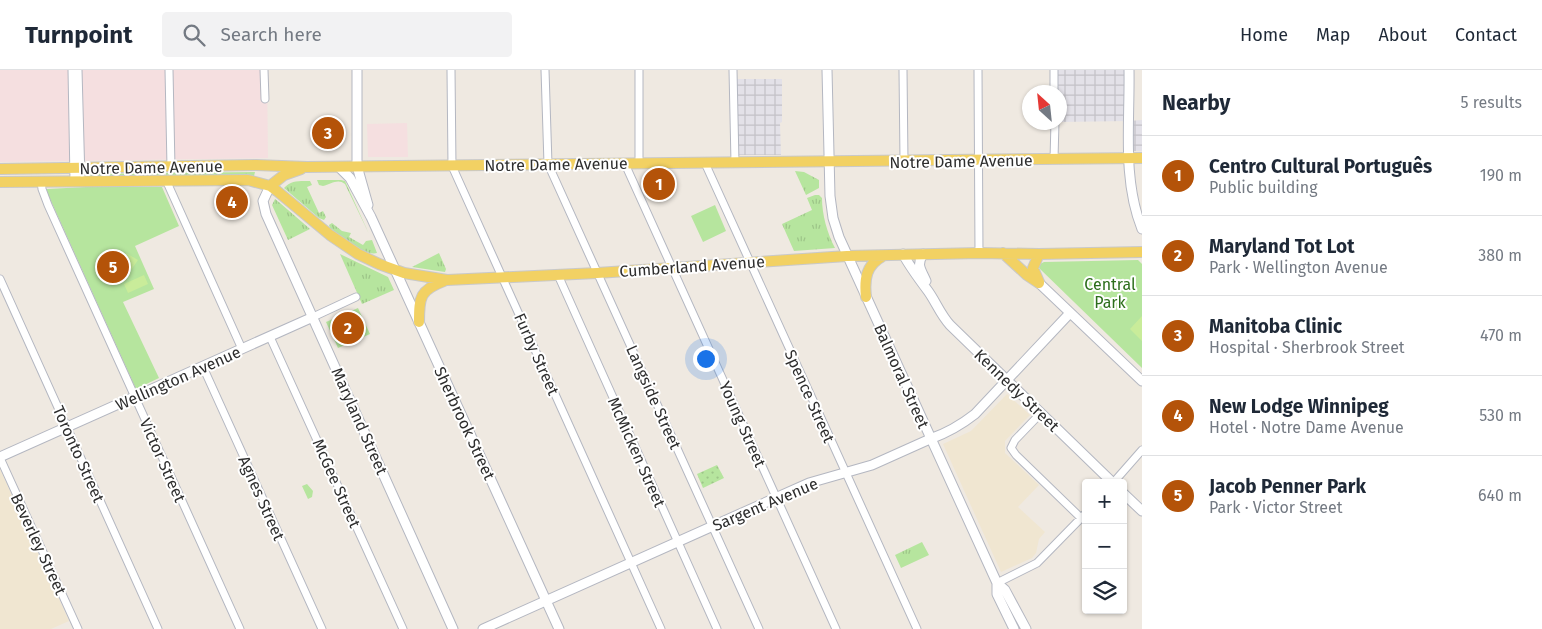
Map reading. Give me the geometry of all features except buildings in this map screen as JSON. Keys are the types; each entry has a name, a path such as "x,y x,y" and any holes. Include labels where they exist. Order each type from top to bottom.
{"main road":[{"name":"Sherbrook Street","path":"357,70 357,166 371,218"},
{"name":"Balmoral Street","path":"827,70 831,211 838,237 997,583 1005,590 1026,629"},
{"path":"1129,70 1130,183 1133,205 1142,229"},
{"name":"Notre Dame Avenue","path":"0,169 1142,158"},
{"path":"270,186 284,175 307,167"},
{"name":"Sherbrook Street","path":"339,167 350,178 371,218 558,629"},
{"name":"Notre Dame Avenue","path":"0,182 231,179 248,180 270,186"},
{"name":"Cumberland Avenue","path":"270,186 346,246 372,261 395,270 422,277 447,280 597,273 847,256 1142,252"},
{"name":"Maryland Street","path":"270,186 264,197 264,210 454,629"},
{"path":"1004,253 1026,275 1039,283 1142,382"},
{"name":"Kennedy Street","path":"903,254 938,310 950,325 1109,479"},
{"name":"Kennedy Street","path":"923,254 919,265 926,281 928,292"},
{"path":"1039,254 1033,268 1039,283"},
{"path":"866,297 865,284 868,270 883,256"},
{"path":"418,322 418,305 424,292 432,286 447,280"},
{"name":"Sargent Avenue","path":"483,629 809,483 890,458 963,424 1007,381 1070,313"},
{"name":"Wellington Avenue","path":"0,458 313,317"},
{"path":"1127,497 1142,510"},
{"name":"Balmoral Street","path":"997,583 997,594 1014,629"}],"street":[{"path":"72,70 78,169"},
{"path":"78,70 78,180"},
{"path":"169,70 171,167"},
{"path":"264,70 265,99"},
{"name":"Furby Street","path":"451,70 452,166 661,629"},
{"path":"545,70 548,164"},
{"path":"639,70 639,164"},
{"path":"733,70 735,162"},
{"path":"903,70 904,161"},
{"path":"978,70 979,253"},
{"path":"1054,70 1054,85"},
{"path":"1054,159 1055,130"},
{"name":"Spence Street","path":"706,163 917,629"},
{"name":"Langside Street","path":"548,164 759,629"},
{"name":"Young Street","path":"625,164 836,629"},
{"path":"166,180 242,349"},
{"name":"Victor Street","path":"41,181 48,205 240,629"},
{"name":"McMicken Street","path":"558,275 717,629"},
{"name":"Toronto Street","path":"0,278 158,629"},
{"name":"Wellington Avenue","path":"313,317 356,297"},
{"name":"McGee Street","path":"270,337 403,629"},
{"name":"Agnes Street","path":"202,367 322,629"},
{"path":"1040,414 1015,440 1012,448 1016,455 1082,513"},
{"path":"1117,479 1142,450"},
{"name":"Beverley Street","path":"0,458 78,629"},
{"path":"997,583 1037,563 1082,517"}],"shaded area":[{"path":"0,70 267,70 268,158 0,162"},
{"path":"1054,70 1129,70 1129,121 1067,122 1067,85 1054,85"},
{"path":"733,79 782,79 781,155 735,155"},
{"path":"1142,120 1142,151 1130,151 1129,121"},
{"path":"407,123 408,157 368,157 367,124"},
{"path":"1007,394 1030,415 1005,441 1005,453 1039,485 1018,507 1045,532 1039,539 1036,553 1032,558 1001,572 943,444 971,431"},
{"path":"0,469 69,621 51,629 0,629"}],"green space":[{"path":"795,171 804,172 819,180 819,188 806,195"},
{"path":"255,172 254,176 166,176 166,173"},
{"path":"161,173 161,175 89,177 89,174"},
{"path":"317,180 345,181 369,234 345,184 337,181 323,186 319,185"},
{"path":"310,181 312,185 307,187 319,213 323,211 326,217 324,220 319,218 284,188 293,182"},
{"path":"86,187 162,187 179,226 135,246 154,289 123,302 159,378 136,389 46,190"},
{"path":"819,195 822,198 826,223 835,248 794,251 782,224 812,210 807,198"},
{"path":"275,199 310,229 288,240 272,205"},
{"path":"715,205 726,231 703,242 691,216"},
{"path":"332,223 342,231 351,233 349,237 363,245 366,241 372,240 377,253 366,252 353,245 330,228 329,225"},
{"path":"126,253 138,260 131,270 119,263"},
{"path":"439,253 446,269 445,272 412,267"},
{"path":"340,254 388,277 394,290 362,304"},
{"name":"Central Park","path":"1138,260 1142,264 1142,368 1039,268 1040,264 1044,262"},
{"path":"144,275 148,284 128,293 124,284"},
{"path":"358,308 370,334 338,348 326,322"},
{"path":"1142,316 1142,341 1130,329"},
{"path":"717,465 724,478 703,488 697,474"},
{"path":"307,484 313,491 312,497 308,499 302,486"},
{"path":"922,542 929,555 901,568 895,555"}],"place":[{"name":"Manitoba Clinic","path":"328,133"},
{"name":"Centro Cultural Português","path":"659,184"},
{"name":"New Lodge Winnipeg","path":"232,202"},
{"name":"Jacob Penner Park","path":"113,267"},
{"name":"Maryland Tot Lot","path":"348,328"}]}
